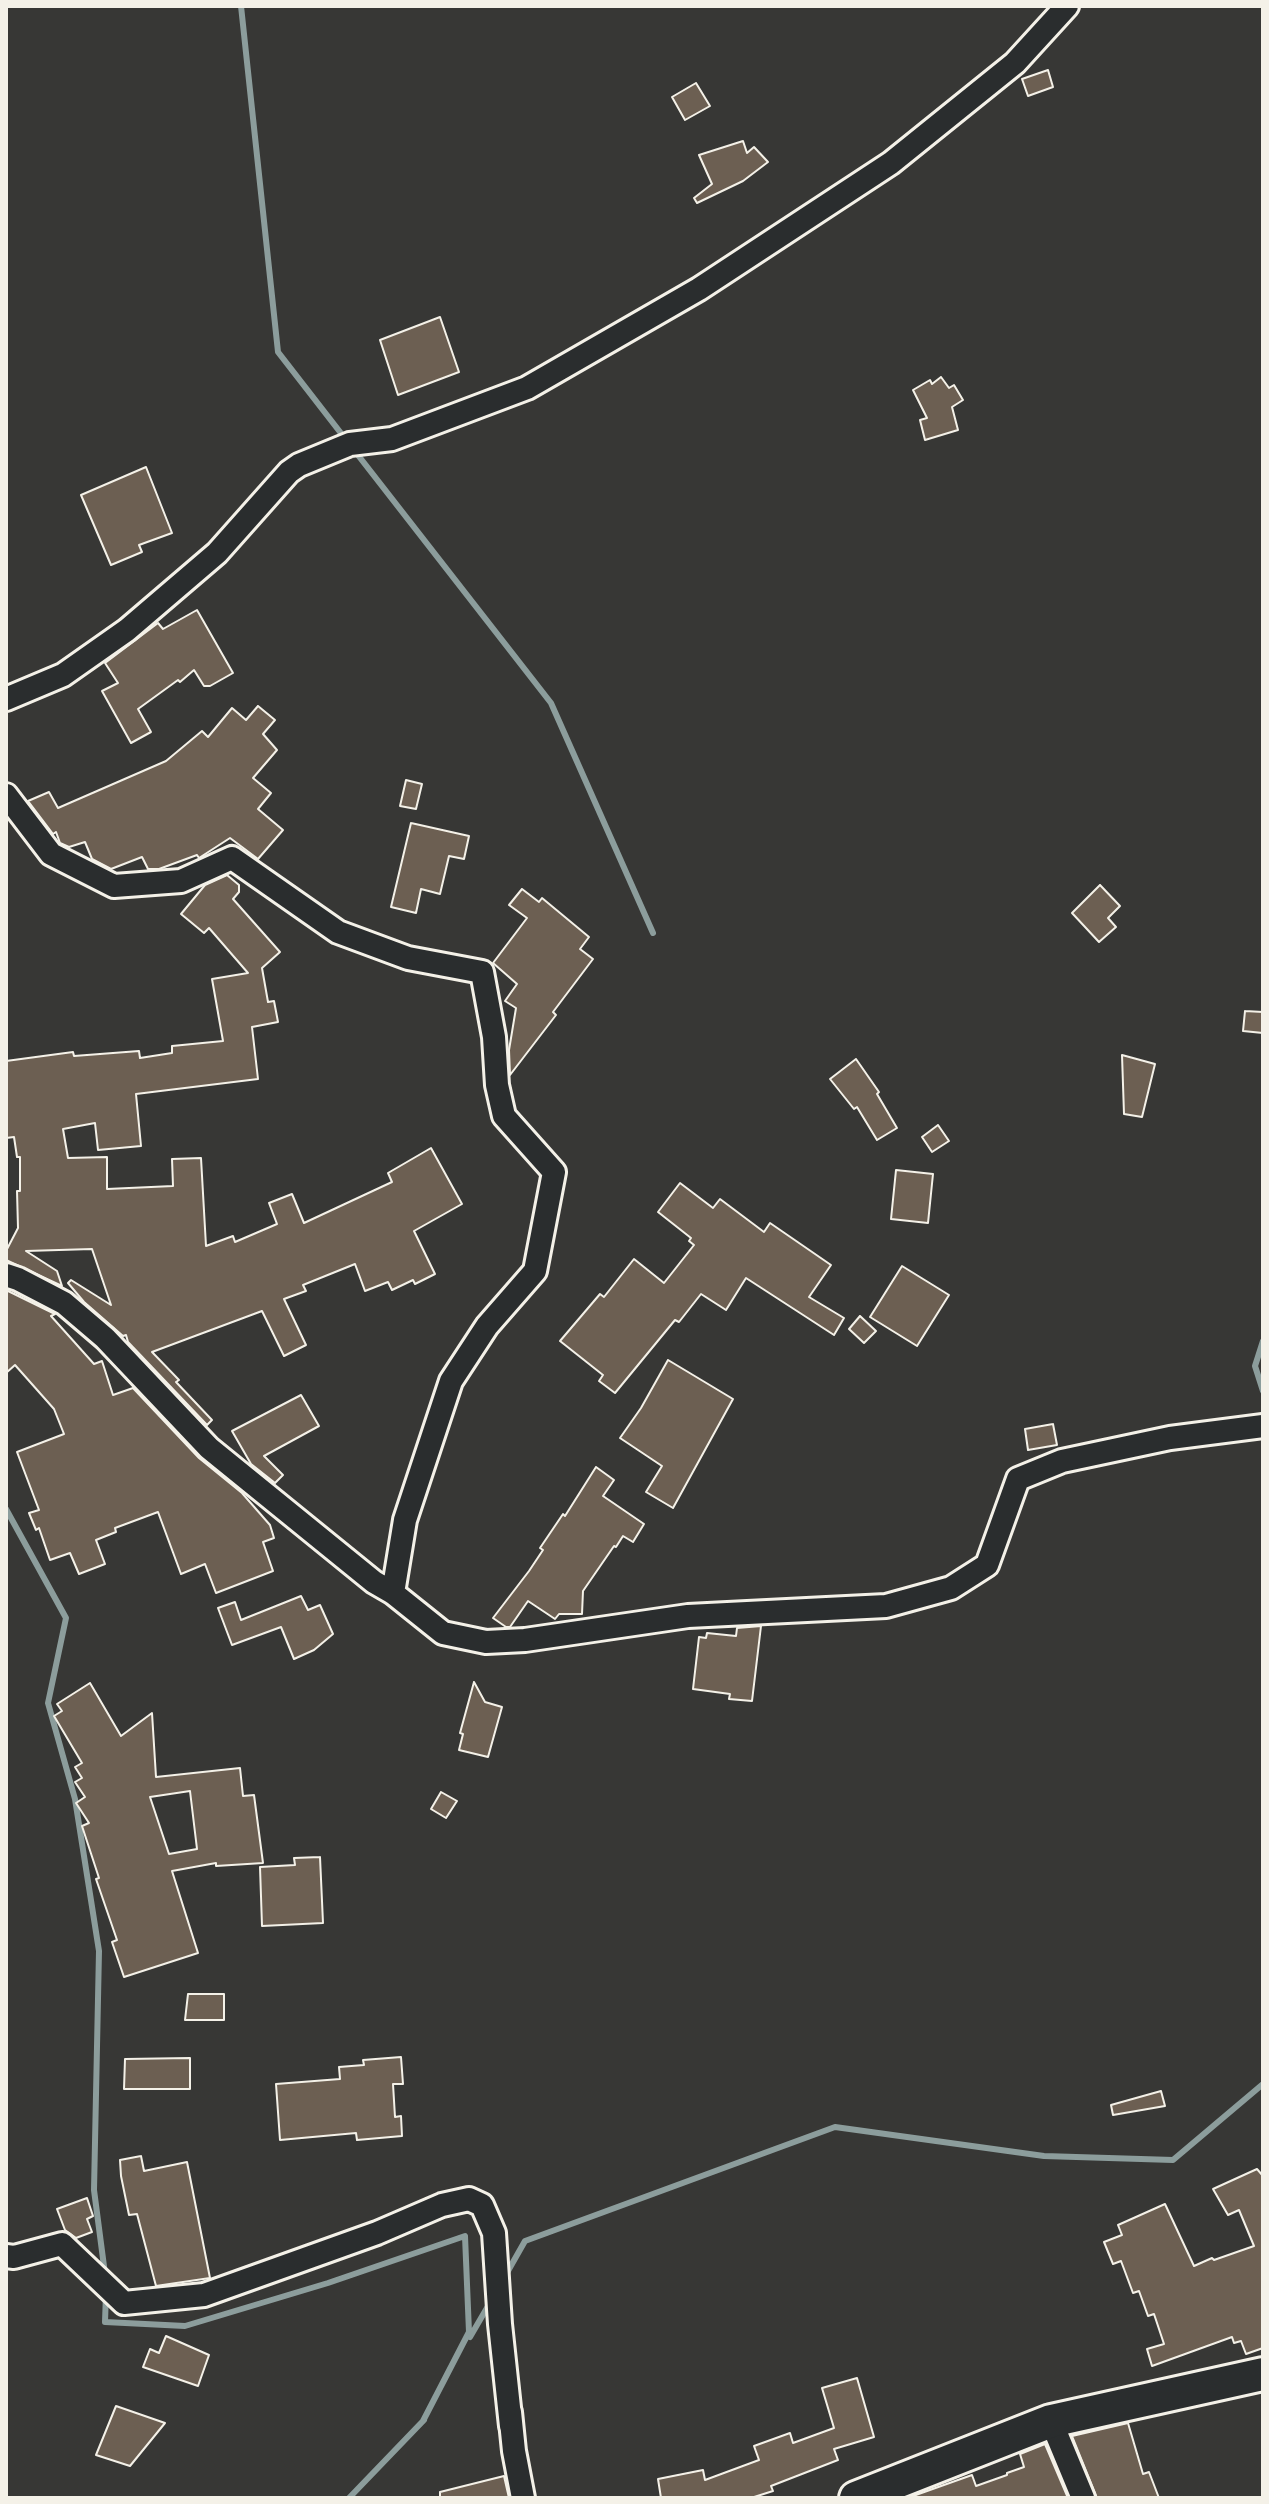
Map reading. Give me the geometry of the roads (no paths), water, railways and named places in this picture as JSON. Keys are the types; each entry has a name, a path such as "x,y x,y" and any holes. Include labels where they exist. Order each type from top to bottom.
{"main road":[{"path":"856,2498 1051,2421 1263,2374"}],"street":[{"path":"6,699 63,675 127,630 217,553 289,472 299,465 350,444 392,439 527,388 699,289 891,163 1015,63 1067,6"},
{"path":"6,795 51,854 114,886 181,881 232,858 338,932 408,958 482,972 504,1116 554,1172 535,1271 487,1326 451,1381 405,1520 393,1593"},
{"path":"6,1275 64,1303 105,1338 209,1448 374,1582 393,1593 443,1633 486,1642 525,1640 688,1616 886,1606 951,1588 987,1565 1018,1479 1062,1461 1170,1438 1261,1426"},
{"path":"6,2256 14,2257 62,2244 124,2303 204,2295 377,2233 442,2205 469,2199 482,2205 494,2233 500,2324 511,2426 501,2320 514,2451 523,2498"},
{"path":"1051,2421 1083,2498"}],"waterway":[{"path":"241,6 278,352 347,441"},
{"path":"354,450 551,703 653,933"},
{"path":"1263,1341 1255,1366 1263,1391"},
{"path":"6,1509 66,1618 48,1703 75,1799 99,1951 94,2190 105,2274"},
{"path":"504,2278 525,2241 835,2127 1044,2156 1173,2160 1263,2084"},
{"path":"106,2293 105,2322 185,2326 328,2283 465,2236 469,2332 423,2421"},
{"path":"470,2337 491,2301"},
{"path":"349,2498 424,2420"}]}
